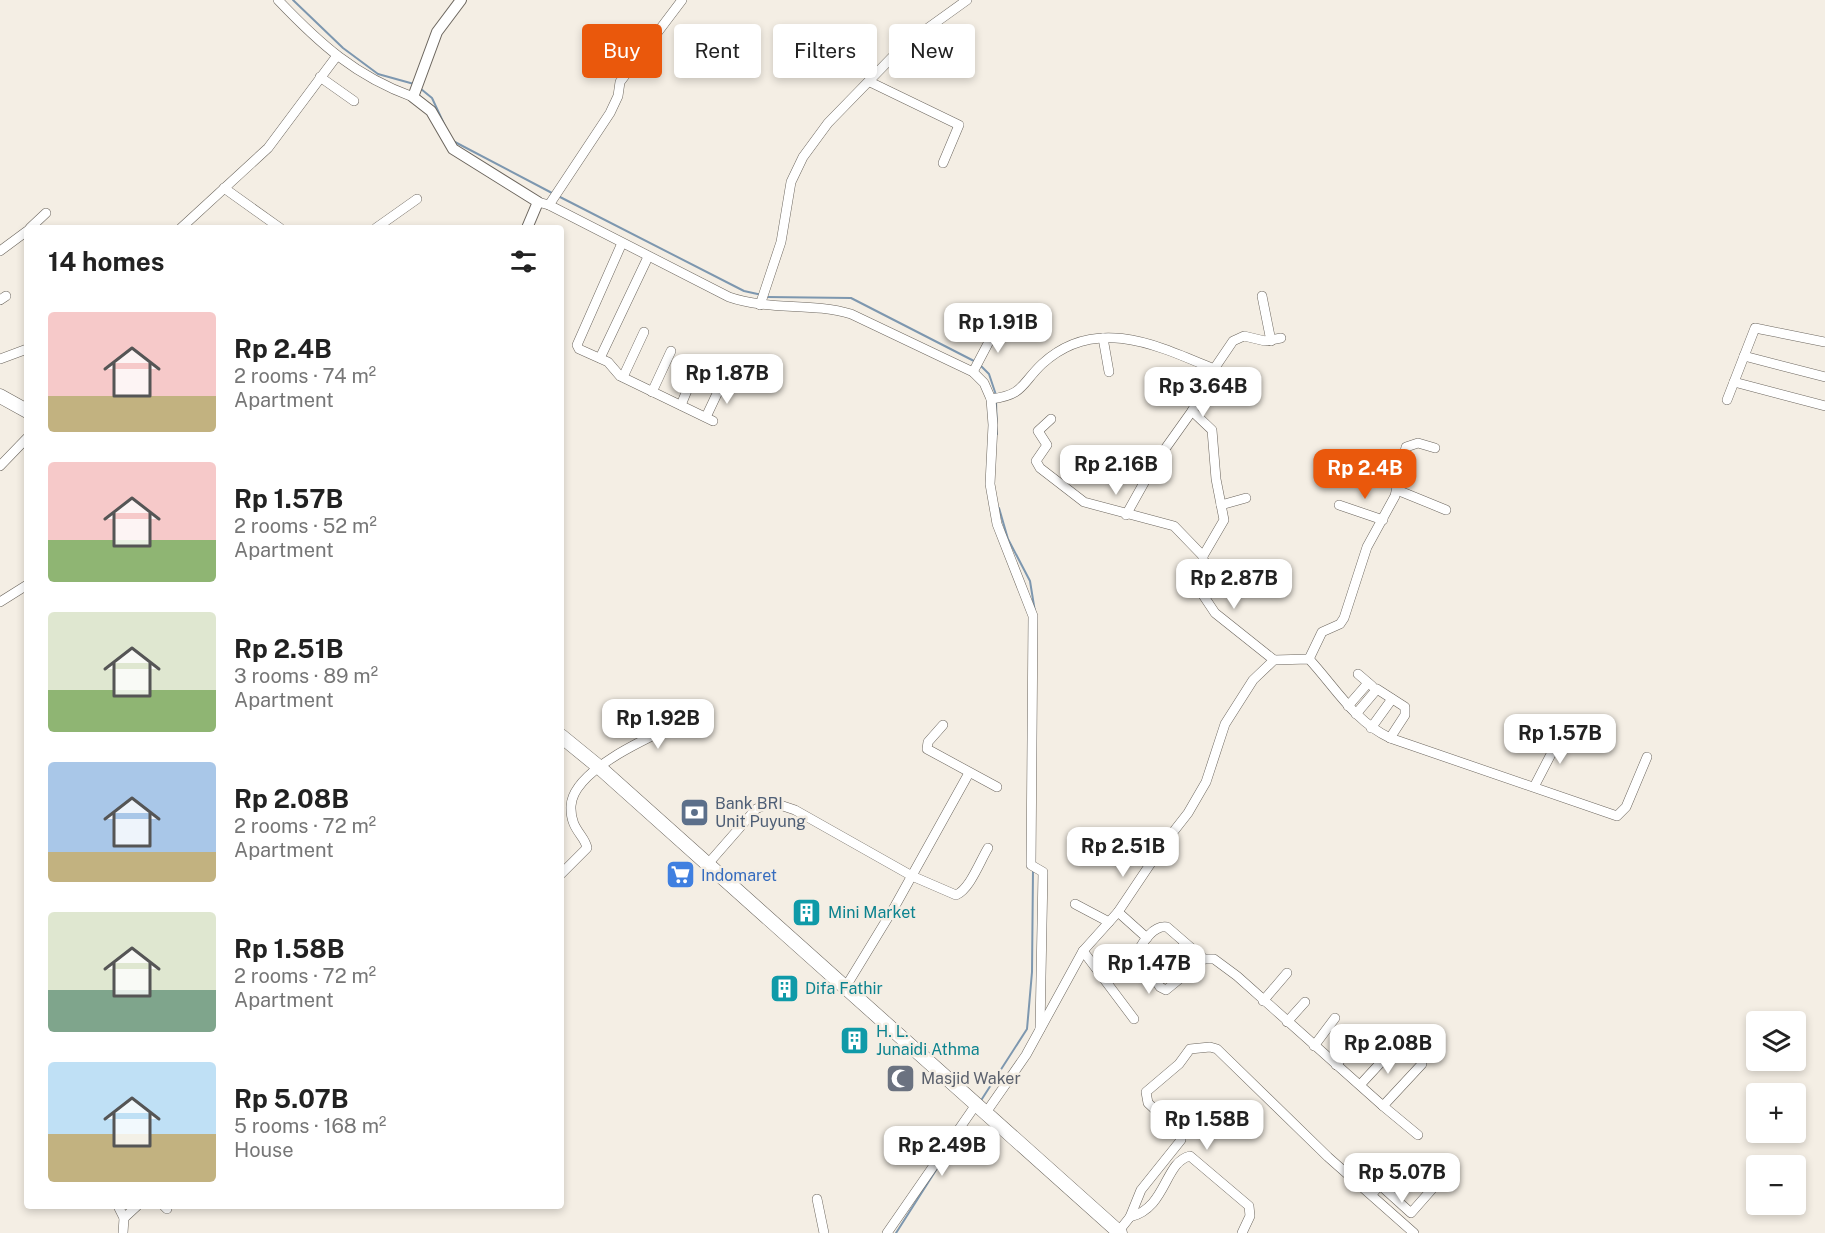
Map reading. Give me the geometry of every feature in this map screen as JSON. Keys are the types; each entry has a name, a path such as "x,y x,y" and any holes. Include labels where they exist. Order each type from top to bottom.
{"main road":[{"path":"0,396 24,409"},
{"path":"564,738 599,766 1119,1232"}],"street":[{"path":"278,0 336,57 381,85 414,92 431,111 453,149 546,203 648,257 729,297 835,309 976,366 994,399 990,484 993,509 1033,616 1030,814 1036,869 1043,874 1040,1029"},
{"path":"414,92 436,32 461,0"},
{"path":"528,225 557,193 610,113 618,96 620,82 682,0"},
{"path":"762,299 781,242 791,182 796,170 828,123 911,39 967,0"},
{"path":"184,225 268,148 336,57"},
{"path":"320,77 354,101"},
{"path":"870,82 959,125 944,164"},
{"path":"224,188 276,225"},
{"path":"380,225 417,199"},
{"path":"32,225 46,213"},
{"path":"0,251 24,232"},
{"path":"622,243 577,345 579,349 600,358 623,377 710,419 723,381"},
{"path":"600,358 648,257"},
{"path":"1262,296 1271,341"},
{"path":"1728,400 1755,328 1825,342"},
{"path":"623,377 644,332"},
{"path":"976,366 993,334"},
{"path":"1126,514 1155,463 1192,411 1214,369 1240,336 1271,341 1281,338"},
{"path":"994,399 1014,395 1042,364 1069,345 1103,338 1131,338 1214,369"},
{"path":"1103,338 1109,372"},
{"path":"0,359 24,350"},
{"path":"652,392 671,351"},
{"path":"1744,356 1825,377"},
{"path":"681,405 695,370"},
{"path":"1734,382 1825,406"},
{"path":"1192,411 1212,430 1223,523 1211,538 1203,559 1202,591 1210,607 1274,660"},
{"path":"1051,419 1038,431 1047,445 1037,459 1038,465 1084,502 1174,526 1203,559 1223,573"},
{"path":"0,466 24,441"},
{"path":"1309,658 1322,632 1342,621 1367,547 1397,490 1407,445 1418,443 1435,448"},
{"path":"1397,490 1446,510"},
{"path":"1221,505 1246,498"},
{"path":"1339,505 1383,520"},
{"path":"0,602 24,587"},
{"path":"887,1233 1040,1029 1083,951 1118,912 1198,797 1209,773 1225,724 1253,680 1274,660 1309,658"},
{"path":"1309,658 1348,706 1371,728 1389,738 1619,816 1626,807 1647,757"},
{"path":"1358,675 1406,710 1389,738"},
{"path":"1348,706 1368,683"},
{"path":"1356,714 1377,689"},
{"path":"1371,728 1392,699"},
{"path":"564,871 587,850 587,844 576,830 571,814 572,800 578,788 599,766 703,712"},
{"path":"943,725 928,742 927,749 998,787"},
{"path":"1534,786 1562,733"},
{"path":"845,988 912,876 969,773"},
{"path":"707,865 756,809 762,804 771,802 795,810 912,876 959,894 988,848"},
{"path":"1075,904 1109,922"},
{"path":"1118,912 1148,938"},
{"path":"1204,959 1167,990 1160,987 1137,954 1154,931 1163,926 1204,959 1212,959 1221,963 1418,1135"},
{"path":"1154,977 1185,944"},
{"path":"1083,951 1134,1019"},
{"path":"1263,1001 1287,973"},
{"path":"1287,1022 1305,1002"},
{"path":"1314,1046 1335,1018"},
{"path":"1336,1065 1366,1030"},
{"path":"1360,1085 1396,1046"},
{"path":"1119,1232 1130,1217 1137,1196 1182,1138 1181,1134 1148,1103 1146,1092 1179,1064 1190,1049 1196,1047 1217,1049 1320,1149 1414,1233"},
{"path":"1383,1106 1422,1064"},
{"path":"1130,1217 1147,1210 1163,1190 1177,1163 1190,1156 1249,1206 1250,1216 1242,1233"},
{"path":"1372,1194 1380,1185 1411,1213 1433,1188"},
{"path":"817,1199 824,1233"},
{"path":"119,1209 124,1218 123,1233"},
{"path":"124,1218 134,1209"}],"waterway":[{"path":"293,0 343,48 378,74 414,84"},
{"path":"421,89 432,98 445,126"},
{"path":"453,141 552,193"},
{"path":"560,197 744,291 762,295"},
{"path":"767,297 851,298 974,361"},
{"path":"979,364 989,374 996,395"},
{"path":"996,401 997,434"},
{"path":"999,508 1008,539 1030,581 1035,612"},
{"path":"980,1102 1027,1029 1032,972 1033,870"},
{"path":"896,1233 938,1167"}],"place":[{"name":"Bank BRI Unit Puyung","path":"694,812"},
{"name":"Indomaret","path":"680,875"},
{"name":"Mini Market","path":"807,912"},
{"name":"Difa Fathir","path":"784,988"},
{"name":"H. L. Junaidi Athma","path":"855,1040"},
{"name":"Masjid Waker","path":"900,1078"}]}
